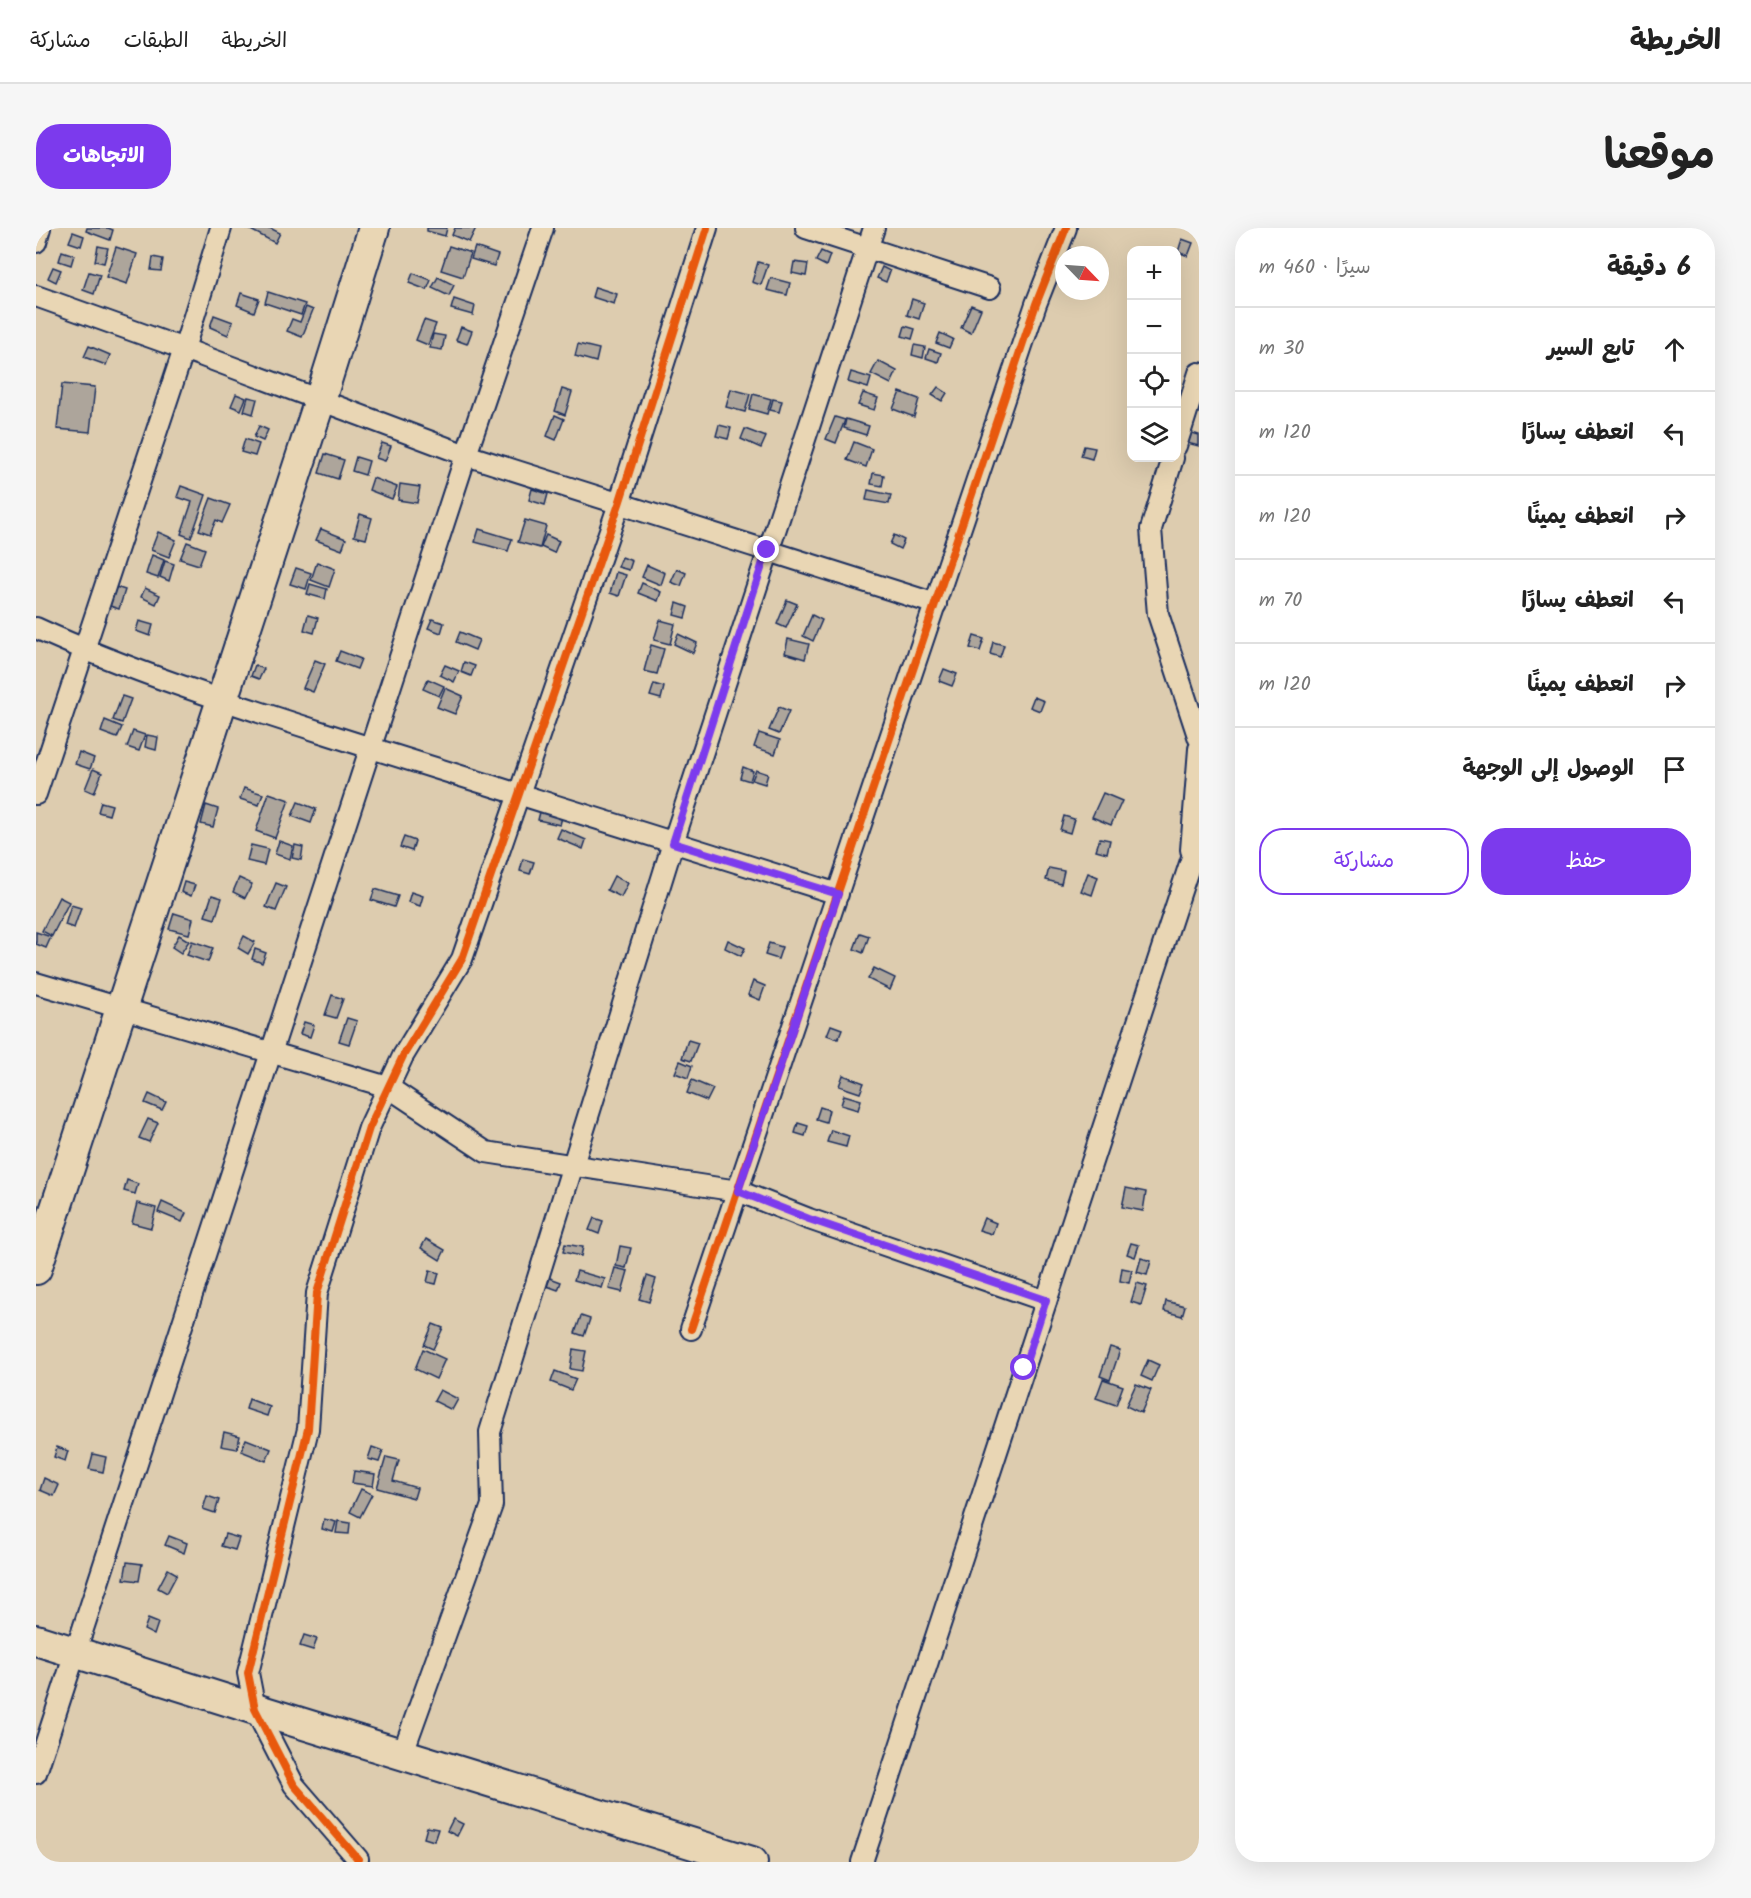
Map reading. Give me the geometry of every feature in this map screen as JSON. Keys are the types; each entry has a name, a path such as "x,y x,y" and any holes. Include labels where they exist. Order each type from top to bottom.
{"main road":[{"path":"36,1269 374,228"},
{"path":"36,1640 752,1862"}],"street":[{"path":"36,242 40,228"},
{"path":"36,794 184,349 221,228"},
{"path":"36,1773 466,455 543,228"},
{"path":"357,1862 358,1858 294,1785 255,1709 248,1673 308,1429 317,1293 369,1128 403,1056 462,959 618,504 707,228"},
{"path":"806,228 990,288"},
{"path":"402,1755 492,1505 490,1432 673,843 874,228"},
{"path":"691,1329 1036,304 1066,228"},
{"path":"36,296 466,455 936,604"},
{"path":"1181,430 1199,373"},
{"path":"1172,462 1151,529 1158,614 1199,739"},
{"path":"36,628 84,650 222,700 838,894"},
{"path":"1190,865 1199,749"},
{"path":"862,1862 1199,836"},
{"path":"36,983 388,1087 486,1152 738,1191 809,1219 1046,1300"}],"building":[{"path":"87,228 113,230 110,240 86,231"},
{"path":"247,228 270,228 280,233 275,243"},
{"path":"427,228 447,228 445,236 427,231"},
{"path":"455,228 476,228 469,242 452,235"},
{"path":"73,232 84,236 81,246 69,242"},
{"path":"1182,239 1193,243 1188,256 1181,253"},
{"path":"98,246 108,248 104,263 95,261"},
{"path":"449,246 471,253 463,277 441,270"},
{"path":"116,247 137,254 127,284 106,277"},
{"path":"475,247 498,255 494,266 471,259"},
{"path":"62,251 74,255 71,265 59,261"},
{"path":"821,251 830,255 826,266 816,261"},
{"path":"153,257 163,259 161,271 151,270"},
{"path":"758,262 768,265 761,285 752,282"},
{"path":"794,262 808,264 806,276 792,273"},
{"path":"53,267 61,270 56,282 48,278"},
{"path":"882,267 890,271 886,282 877,278"},
{"path":"89,272 100,275 94,294 83,290"},
{"path":"413,273 431,280 427,290 409,283"},
{"path":"438,277 454,285 449,296 432,288"},
{"path":"771,278 790,283 787,295 767,290"},
{"path":"595,287 617,294 614,304 592,297"},
{"path":"268,292 305,304 301,315 265,303"},
{"path":"241,293 259,299 254,312 237,305"},
{"path":"454,299 475,306 473,315 451,309"},
{"path":"912,299 924,303 919,319 907,315"},
{"path":"971,305 981,309 971,333 961,328"},
{"path":"306,307 313,310 302,337 287,331 292,319 300,322"},
{"path":"214,315 233,322 228,335 210,327"},
{"path":"424,320 436,324 428,345 416,340"},
{"path":"905,326 915,329 912,339 902,336"},
{"path":"461,327 472,331 467,344 456,340"},
{"path":"940,333 953,339 949,348 936,343"},
{"path":"433,334 445,336 442,350 430,348"},
{"path":"578,344 599,349 596,362 575,356"},
{"path":"914,345 925,347 923,358 912,355"},
{"path":"89,346 110,355 106,365 84,357"},
{"path":"929,349 941,353 938,362 926,358"},
{"path":"878,361 897,371 891,384 871,374"},
{"path":"851,372 871,378 868,388 848,382"},
{"path":"62,384 95,387 90,432 57,429"},
{"path":"938,387 947,393 942,401 932,395"},
{"path":"562,389 572,392 565,415 555,411"},
{"path":"731,389 750,394 745,412 726,407"},
{"path":"900,392 919,399 914,417 893,409"},
{"path":"863,393 878,398 874,410 858,405"},
{"path":"236,394 246,398 241,410 231,406"},
{"path":"753,394 771,399 767,414 749,409"},
{"path":"248,397 257,399 253,414 244,411"},
{"path":"773,399 782,401 779,412 770,410"},
{"path":"555,415 564,419 556,440 547,436"},
{"path":"835,417 845,420 836,443 826,439"},
{"path":"846,419 869,426 866,435 844,428"},
{"path":"719,425 731,428 728,439 716,436"},
{"path":"259,426 268,430 263,441 254,437"},
{"path":"745,429 766,437 761,448 741,439"},
{"path":"1189,432 1199,435 1199,446 1187,443"},
{"path":"245,439 259,444 255,456 241,452"},
{"path":"854,442 872,449 866,467 847,460"},
{"path":"382,443 391,446 385,461 376,458"},
{"path":"1084,446 1095,448 1092,459 1081,456"},
{"path":"325,454 344,460 338,479 319,473"},
{"path":"356,457 369,461 365,475 352,471"},
{"path":"873,473 884,475 882,486 871,484"},
{"path":"373,478 397,487 392,499 369,490"},
{"path":"400,484 420,487 417,503 398,500"},
{"path":"181,486 206,495 191,538 181,534 192,502 177,497"},
{"path":"532,489 548,494 545,505 529,500"},
{"path":"868,490 891,495 889,504 866,500"},
{"path":"211,498 230,505 222,523 216,520 210,534 199,530"},
{"path":"360,514 372,518 366,539 354,536"},
{"path":"525,520 546,526 540,548 518,542"},
{"path":"321,529 346,539 342,550 316,540"},
{"path":"479,529 512,539 508,551 475,542"},
{"path":"158,532 176,540 169,557 151,550"},
{"path":"546,535 559,541 554,553 541,547"},
{"path":"894,535 904,540 900,549 890,544"},
{"path":"187,542 205,549 199,565 180,559"},
{"path":"152,555 164,560 158,578 146,574"},
{"path":"622,557 632,561 629,570 618,567"},
{"path":"165,561 174,564 169,581 160,577"},
{"path":"317,562 335,569 329,587 311,580"},
{"path":"647,565 665,573 661,585 642,577"},
{"path":"296,568 311,573 306,589 290,584"},
{"path":"677,569 686,573 681,586 671,582"},
{"path":"616,572 626,575 619,596 610,593"},
{"path":"642,583 661,592 658,601 638,593"},
{"path":"310,584 327,589 325,599 307,594"},
{"path":"116,587 125,590 119,609 110,606"},
{"path":"145,588 160,595 156,604 141,597"},
{"path":"787,600 797,604 786,628 777,624"},
{"path":"677,603 688,607 685,618 674,615"},
{"path":"308,615 318,618 314,633 304,630"},
{"path":"812,615 822,620 813,641 803,636"},
{"path":"432,619 444,623 441,633 428,628"},
{"path":"660,620 675,624 670,644 654,640"},
{"path":"139,621 153,625 150,636 136,631"},
{"path":"460,632 479,640 475,650 456,642"},
{"path":"678,634 697,643 693,653 674,644"},
{"path":"974,636 984,639 980,651 970,648"},
{"path":"788,639 809,644 805,659 785,653"},
{"path":"993,642 1004,645 1000,657 990,654"},
{"path":"651,645 664,649 657,674 644,671"},
{"path":"340,651 361,659 357,669 336,661"},
{"path":"315,660 325,664 313,692 303,688"},
{"path":"464,662 475,666 471,676 461,672"},
{"path":"255,665 264,669 259,679 251,676"},
{"path":"445,665 459,671 454,682 440,675"},
{"path":"944,669 957,674 952,686 939,681"},
{"path":"428,679 444,686 439,696 423,689"},
{"path":"654,684 664,687 661,699 650,696"},
{"path":"445,688 463,696 455,714 437,707"},
{"path":"122,696 131,699 122,723 113,720"},
{"path":"1034,697 1044,701 1040,711 1030,707"},
{"path":"779,707 789,711 779,734 769,730"},
{"path":"105,720 122,727 117,738 101,732"},
{"path":"133,731 145,735 139,751 127,747"},
{"path":"759,733 780,740 775,754 754,747"},
{"path":"147,735 158,737 156,750 145,747"},
{"path":"79,752 94,758 90,769 75,764"},
{"path":"743,767 753,771 750,781 740,778"},
{"path":"93,769 102,773 94,793 85,789"},
{"path":"756,770 768,774 765,784 752,780"},
{"path":"244,788 263,794 259,805 240,799"},
{"path":"269,793 289,800 275,838 256,831"},
{"path":"1103,793 1122,801 1111,825 1092,817"},
{"path":"101,802 112,805 109,815 98,812"},
{"path":"298,802 316,809 311,823 292,816"},
{"path":"206,805 218,809 213,827 201,824"},
{"path":"541,808 563,813 560,825 538,820"},
{"path":"1064,816 1074,819 1070,833 1060,830"},
{"path":"561,829 586,840 583,849 557,838"},
{"path":"404,837 415,841 412,851 400,847"},
{"path":"1100,838 1110,840 1107,853 1096,850"},
{"path":"279,841 293,846 290,859 275,854"},
{"path":"251,845 268,849 264,865 247,861"},
{"path":"295,845 303,847 301,860 292,858"},
{"path":"523,859 534,862 530,874 520,871"},
{"path":"1049,868 1064,871 1061,884 1046,880"},
{"path":"1088,873 1098,877 1092,895 1081,891"},
{"path":"614,876 628,883 621,897 607,890"},
{"path":"239,878 252,884 245,898 233,892"},
{"path":"184,882 195,885 191,896 181,892"},
{"path":"276,883 286,887 276,911 266,907"},
{"path":"375,889 398,896 394,907 371,900"},
{"path":"411,892 423,896 420,906 408,902"},
{"path":"212,895 222,898 215,919 205,916"},
{"path":"59,897 69,902 52,936 42,931"},
{"path":"71,905 81,908 74,928 65,925"},
{"path":"174,913 193,919 189,934 169,929"},
{"path":"36,932 51,937 46,948 36,944"},
{"path":"860,933 869,936 863,953 854,949"},
{"path":"179,935 189,941 181,953 172,947"},
{"path":"244,936 255,942 248,954 238,948"},
{"path":"728,940 745,948 741,956 725,948"},
{"path":"192,941 213,948 208,962 187,955"},
{"path":"769,943 782,947 778,959 765,955"},
{"path":"255,949 266,953 262,963 252,959"},
{"path":"874,968 895,978 890,990 868,979"},
{"path":"753,981 765,986 760,1000 748,995"},
{"path":"332,995 343,999 336,1018 325,1015"},
{"path":"347,1018 357,1021 349,1044 339,1041"},
{"path":"304,1022 314,1025 310,1037 300,1034"},
{"path":"831,1025 842,1029 838,1039 827,1035"},
{"path":"688,1040 698,1043 691,1061 682,1058"},
{"path":"680,1061 692,1066 688,1078 675,1073"},
{"path":"843,1075 864,1083 860,1093 839,1086"},
{"path":"692,1080 713,1089 707,1101 687,1093"},
{"path":"149,1094 166,1102 162,1110 145,1103"},
{"path":"844,1095 861,1100 858,1110 841,1105"},
{"path":"820,1107 829,1110 826,1122 816,1119"},
{"path":"148,1119 158,1123 149,1142 139,1138"},
{"path":"798,1123 808,1126 805,1136 795,1133"},
{"path":"831,1130 849,1136 846,1147 827,1142"},
{"path":"127,1180 138,1184 135,1194 124,1191"},
{"path":"1126,1188 1146,1192 1143,1211 1122,1207"},
{"path":"162,1202 186,1213 182,1222 158,1212"},
{"path":"137,1203 156,1208 151,1228 132,1223"},
{"path":"594,1218 603,1221 599,1234 589,1230"},
{"path":"984,1218 996,1223 992,1234 979,1230"},
{"path":"426,1239 445,1250 440,1260 421,1248"},
{"path":"1131,1243 1139,1245 1135,1257 1127,1254"},
{"path":"565,1244 583,1247 581,1256 563,1252"},
{"path":"620,1246 631,1248 626,1268 616,1266"},
{"path":"1141,1258 1151,1261 1147,1275 1137,1272"},
{"path":"615,1268 628,1271 622,1292 609,1289"},
{"path":"1122,1268 1132,1270 1129,1283 1120,1281"},
{"path":"430,1270 439,1273 436,1284 427,1282"},
{"path":"577,1271 605,1279 602,1288 574,1280"},
{"path":"647,1276 656,1279 649,1302 639,1299"},
{"path":"550,1278 561,1282 558,1290 547,1286"},
{"path":"1137,1283 1147,1286 1141,1305 1131,1302"},
{"path":"1166,1301 1185,1306 1182,1316 1164,1311"},
{"path":"581,1316 590,1319 584,1336 575,1333"},
{"path":"433,1324 443,1328 433,1349 424,1345"},
{"path":"1110,1347 1120,1350 1110,1380 1100,1376"},
{"path":"423,1349 445,1359 436,1379 415,1369"},
{"path":"573,1349 586,1351 582,1371 570,1369"},
{"path":"1148,1360 1159,1365 1152,1381 1141,1376"},
{"path":"555,1371 576,1379 571,1390 551,1382"},
{"path":"1103,1379 1123,1386 1116,1405 1096,1398"},
{"path":"1136,1384 1151,1390 1141,1413 1126,1406"},
{"path":"440,1390 458,1399 452,1410 434,1401"},
{"path":"249,1399 270,1407 267,1416 246,1409"},
{"path":"224,1432 240,1436 237,1449 221,1446"},
{"path":"246,1439 271,1449 266,1461 241,1451"},
{"path":"57,1447 68,1451 65,1461 54,1457"},
{"path":"372,1447 383,1451 379,1462 368,1459"},
{"path":"93,1454 106,1457 103,1472 89,1469"},
{"path":"386,1457 399,1460 393,1481 417,1488 414,1498 377,1488"},
{"path":"354,1471 375,1474 373,1486 352,1483"},
{"path":"44,1478 59,1485 54,1496 40,1490"},
{"path":"361,1489 372,1494 360,1517 350,1512"},
{"path":"207,1496 219,1500 215,1513 203,1509"},
{"path":"324,1519 336,1522 333,1532 322,1529"},
{"path":"338,1521 350,1523 349,1534 336,1533"},
{"path":"225,1534 239,1538 235,1550 221,1546"},
{"path":"169,1536 187,1543 184,1553 165,1545"},
{"path":"127,1562 142,1564 139,1581 124,1579"},
{"path":"168,1569 177,1574 167,1593 158,1588"},
{"path":"148,1619 158,1623 154,1635 144,1630"},
{"path":"304,1635 317,1639 313,1650 300,1646"},
{"path":"453,1819 463,1824 457,1836 447,1831"},
{"path":"427,1827 438,1829 434,1841 424,1838"}],"cycle path":[{"path":"357,1862 358,1859 294,1785 255,1709 248,1673 308,1429 317,1293 369,1128 403,1056 462,959 619,504 707,228"},
{"path":"691,1329 1036,304 1066,228"}],"route":[{"path":"767,550 673,843 838,894 738,1191 809,1219 1046,1300 1024,1368"}]}
